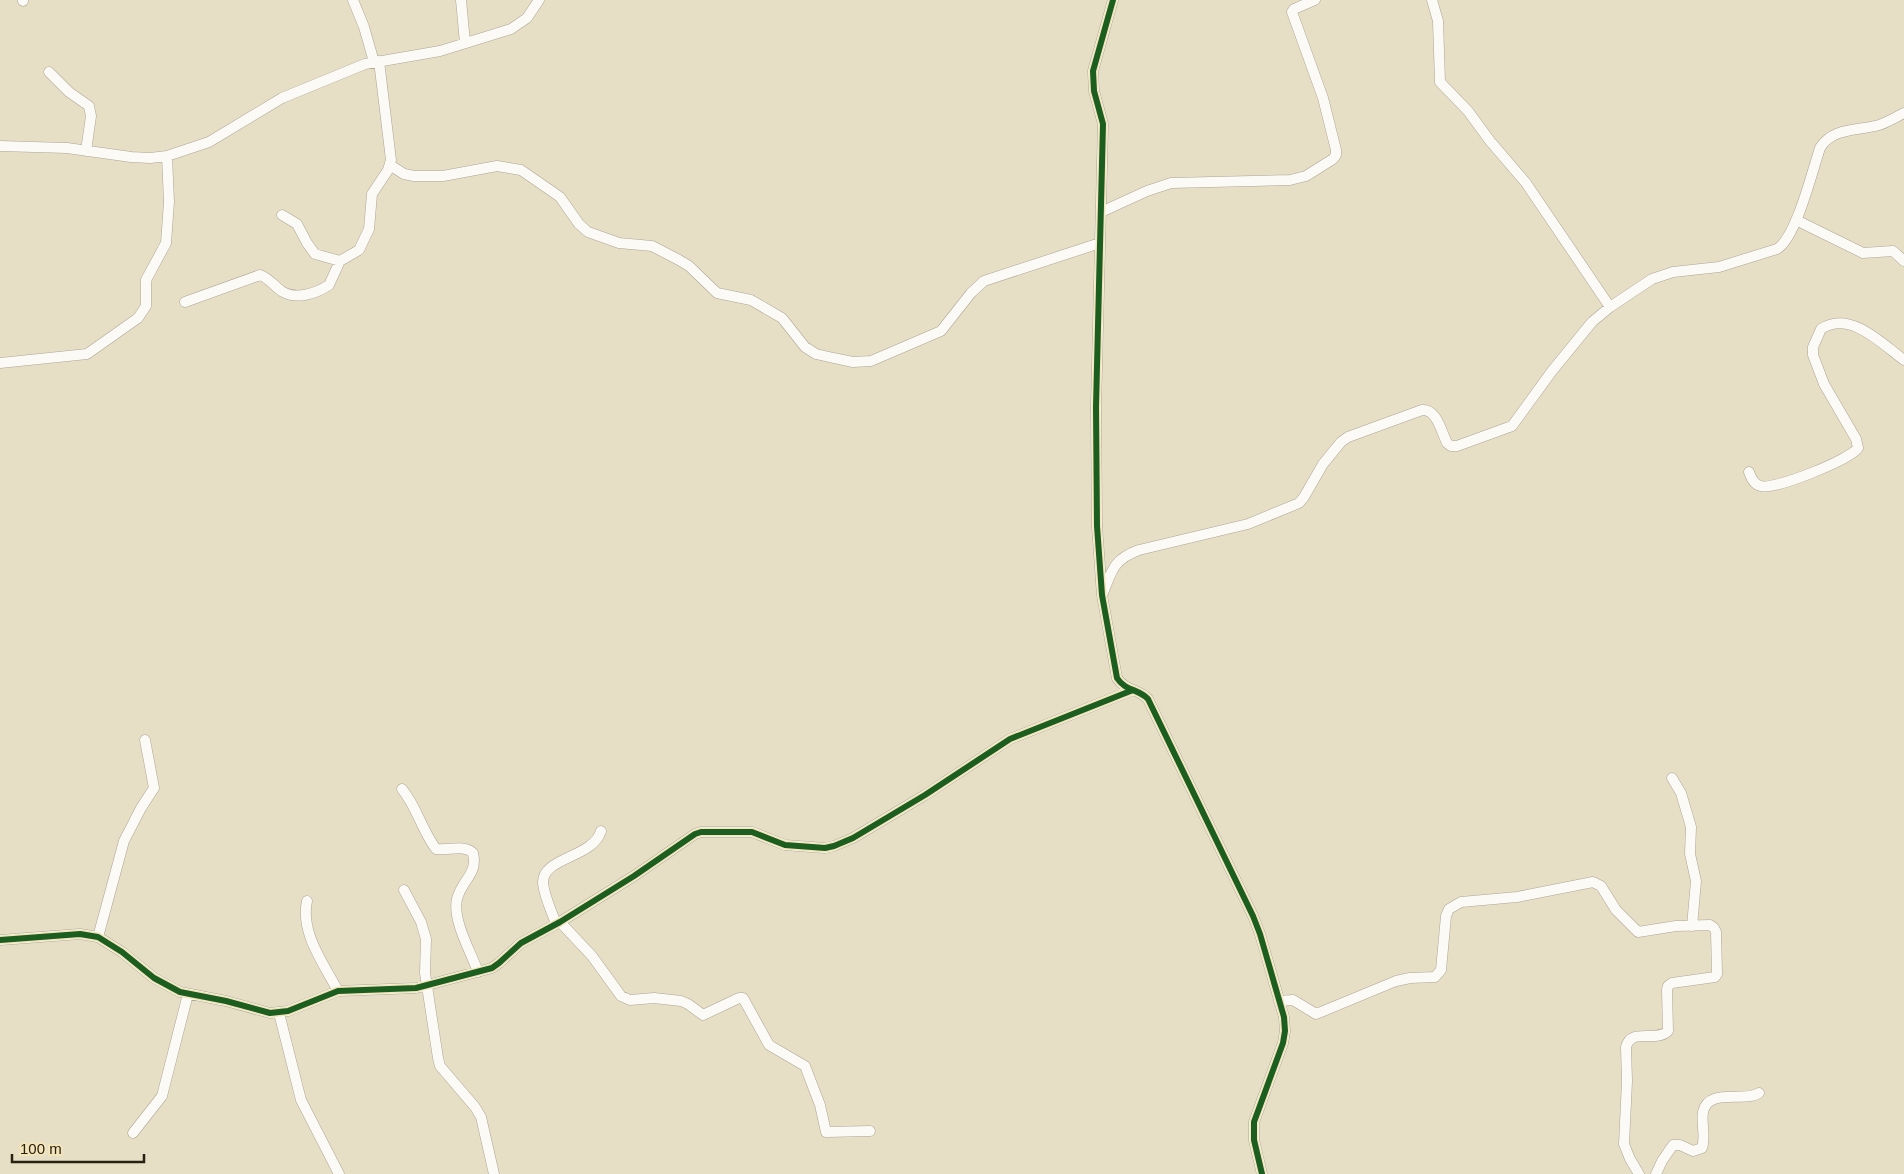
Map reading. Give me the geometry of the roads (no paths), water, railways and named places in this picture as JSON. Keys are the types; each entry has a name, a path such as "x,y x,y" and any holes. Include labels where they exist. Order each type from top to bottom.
{"street":[{"path":"185,302 260,276 265,277 284,292 292,295 306,294 329,285 340,261 355,253 362,243 371,225 372,194 390,165 376,61 353,0"},
{"path":"461,0 465,42"},
{"path":"0,146 67,148 132,157 150,158 167,156 209,142 291,94 376,61 440,51 519,25 527,18 539,0"},
{"path":"1113,0 1093,71 1094,91 1103,124 1096,407 1097,526 1102,595 1118,678 1121,684 1144,694 1148,698 1253,916 1279,1001 1285,1031 1283,1043 1254,1122 1253,1131 1262,1174"},
{"path":"1101,212 1147,191 1171,183 1290,180 1306,176 1333,159 1336,155 1336,150 1323,98 1292,12 1294,9 1315,0"},
{"path":"1432,0 1438,21 1440,82 1468,110 1490,141 1526,183 1610,307"},
{"path":"49,72 69,92 89,106 90,116 86,151"},
{"path":"1102,595 1114,567 1127,554 1248,524 1298,503 1304,497 1323,464 1341,442 1354,434 1422,410 1429,410 1434,413 1447,443 1451,446 1457,446 1512,426 1552,371 1592,322 1610,307 1652,279 1663,275 1713,268 1777,250 1786,241 1796,220 1820,148 1825,141 1838,133 1880,124 1904,112"},
{"path":"0,363 86,354 138,318 146,306 146,280 166,243 169,202 167,156"},
{"path":"390,165 404,174 414,176 443,176 497,166 521,170 560,197 588,232 619,242 652,246 689,266 717,293 751,300 782,318 805,347 816,354 853,362 871,361 941,331 972,292 988,279 1100,243"},
{"path":"282,215 297,224 315,254 340,261"},
{"path":"1796,220 1863,253 1893,252 1904,261"},
{"path":"1749,472 1756,485 1762,487 1787,482 1845,459 1858,448 1856,439 1824,384 1813,355 1813,346 1821,329 1836,323 1844,323 1860,328 1904,360"},
{"path":"0,940 80,934 98,937 122,952 161,982 188,994 226,1000 270,1013 279,1013 338,991 427,986 478,972 499,964 521,943 558,923 634,876 694,834 701,832 752,832 785,845 825,848 843,843 925,795 1010,739 1133,690"},
{"path":"98,937 124,841 154,788 145,740"},
{"path":"1672,778 1681,794 1691,827 1690,854 1696,882 1692,926"},
{"path":"402,788 410,798 426,835 436,849 445,851 469,849 473,853 475,867 460,889 456,911 478,972"},
{"path":"601,831 598,840 591,846 550,868 544,878 544,887 558,923 587,950 621,996 626,999 654,998 681,1001 703,1015 739,998 743,998 769,1045 805,1066 820,1105 826,1132 870,1131"},
{"path":"1279,1001 1293,1000 1316,1014 1396,981 1410,978 1435,977 1441,970 1446,916 1449,910 1461,902 1517,897 1593,882 1601,886 1614,907 1638,932 1710,925 1716,932 1715,977 1672,983 1668,986 1666,990 1668,1031 1661,1036 1635,1036 1630,1038 1626,1047 1627,1081 1624,1144 1639,1174"},
{"path":"404,890 426,939 427,986 440,1066 480,1116 484,1127 492,1173"},
{"path":"307,901 305,913 306,927 338,991"},
{"path":"133,1133 162,1096 188,994"},
{"path":"279,1013 301,1100 339,1174"},
{"path":"1656,1174 1662,1161 1673,1146 1680,1144 1693,1151 1702,1148 1703,1111 1710,1101 1728,1096 1754,1097 1759,1093"}]}
